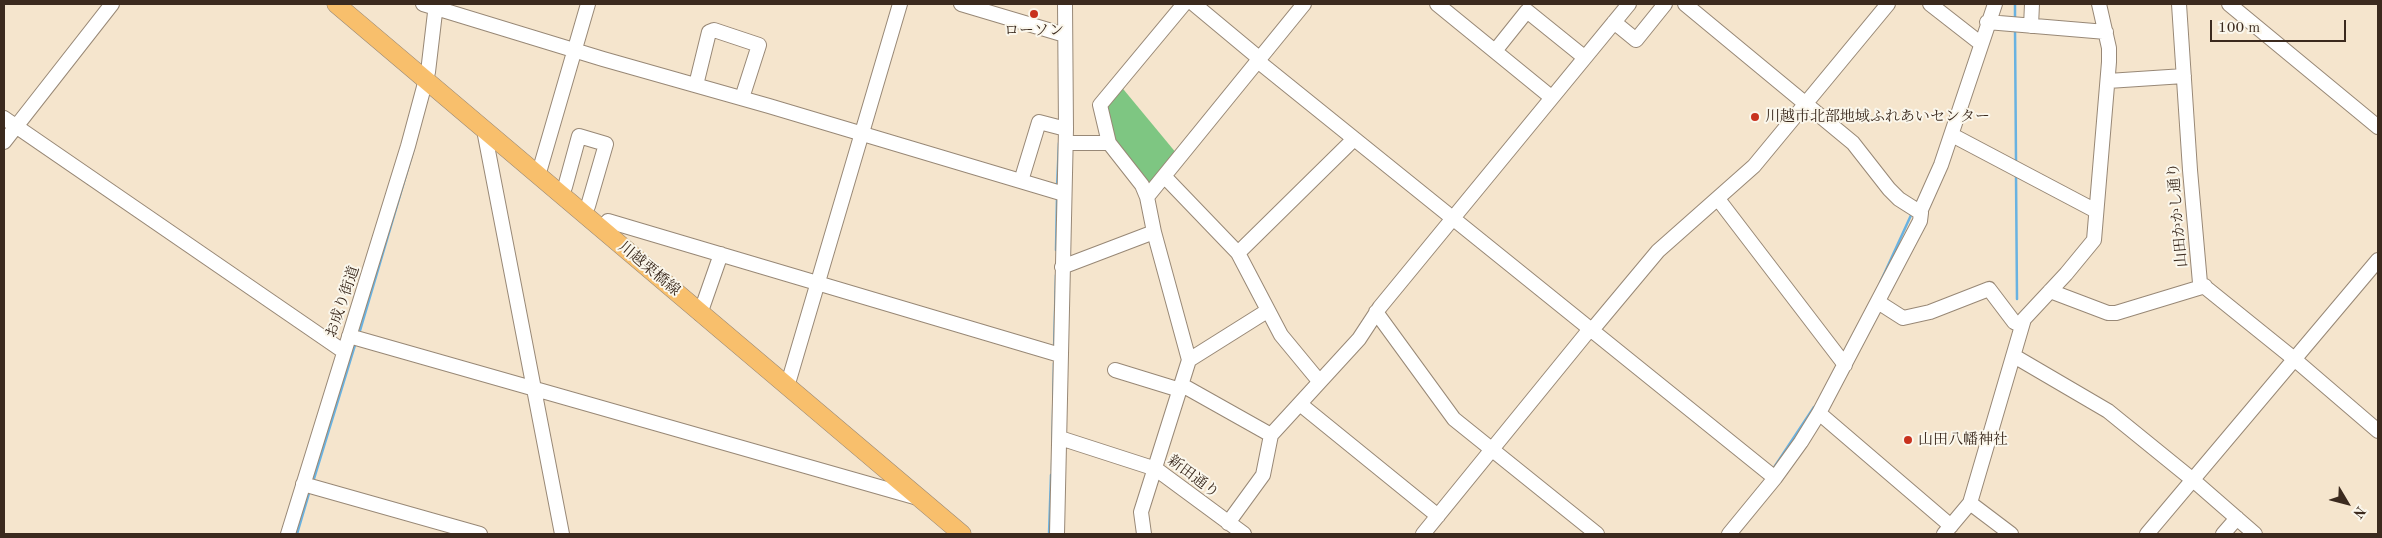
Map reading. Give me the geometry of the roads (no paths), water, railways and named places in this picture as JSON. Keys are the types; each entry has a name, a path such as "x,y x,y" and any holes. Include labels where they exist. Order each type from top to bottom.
{"main road":[{"name":"川越栗橋線","path":"336,4 962,534"}],"street":[{"path":"4,142 112,4"},
{"path":"538,176 588,4"},
{"path":"787,387 900,4"},
{"path":"961,4 1066,35"},
{"path":"1057,534 1066,143 1066,35 1064,4"},
{"path":"1144,534 1141,512 1189,360 1154,232 1147,197 1142,185 1109,143 1100,105 1103,99 1184,4"},
{"path":"1194,4 1354,139 1775,478"},
{"path":"1147,197 1304,4"},
{"path":"1437,4 1552,97"},
{"path":"1228,523 1263,475 1271,435 1319,380 1359,339 1376,312 1629,4"},
{"path":"1614,22 1636,40 1665,4"},
{"path":"1685,4 1852,143 1899,199 1920,212"},
{"path":"1423,534 1658,251 1754,166 1888,4"},
{"path":"1930,4 1980,43"},
{"path":"1729,534 1802,442 1845,365 1920,221 1920,212 1952,135 1994,4"},
{"path":"2031,26 2032,4"},
{"path":"1819,413 1948,530 1970,503 2024,319 2050,292 2094,240 2108,81 2109,48 2099,4"},
{"name":"山田かかし通り","path":"2179,4 2200,283 2205,286"},
{"path":"2229,4 2378,127"},
{"path":"431,5 575,50 1064,194"},
{"name":"お成り街道","path":"288,534 343,351 396,186 428,72 431,5"},
{"path":"1495,51 1527,11 1584,57"},
{"path":"1988,22 2106,32"},
{"path":"696,85 710,32 714,30 759,45 742,98"},
{"path":"2108,81 2184,76"},
{"path":"4,118 343,351"},
{"path":"1021,181 1039,122 1066,129"},
{"path":"484,130 562,534"},
{"path":"1952,135 2096,212"},
{"path":"559,194 565,187 579,136 606,144 588,206 582,213"},
{"path":"1238,253 1354,139"},
{"path":"1066,143 1109,143"},
{"path":"1164,176 1238,253 1267,311 1292,350 1319,380"},
{"path":"1718,198 1845,365"},
{"path":"602,230 608,221 1060,354"},
{"path":"1062,267 1154,232"},
{"path":"700,314 721,254"},
{"path":"2147,534 2293,358 2378,260"},
{"path":"2050,292 2108,313 2116,313 2205,286 2378,431"},
{"path":"1878,302 1903,318 1930,312 1986,289 2014,322 2022,326"},
{"path":"1189,360 1267,311"},
{"path":"1376,312 1454,419 1597,534"},
{"path":"349,336 918,498"},
{"path":"2014,356 2108,411 2193,480 2255,534"},
{"path":"1114,370 1181,387 1271,435"},
{"path":"1300,404 1438,516"},
{"name":"新田通り","path":"1060,438 1156,469 1244,534"},
{"path":"303,484 480,534"},
{"path":"1970,503 2011,534"},
{"path":"2223,534 2236,518"}],"waterway":[{"path":"2015,4 2015,20"},
{"path":"2015,28 2016,162"},
{"path":"1057,187 1059,143"},
{"path":"359,334 414,148"},
{"path":"2016,175 2017,299"},
{"path":"1056,250 1057,198"},
{"path":"1880,283 1912,213"},
{"path":"1054,350 1056,275"},
{"path":"313,482 356,342"},
{"path":"1052,470 1054,363"},
{"path":"1773,469 1814,407"},
{"path":"1049,534 1051,475"},
{"path":"297,534 310,490"}],"place":[{"name":"ローソン","path":"1034,14"},
{"name":"川越市北部地域ふれあいセンター","path":"1755,117"},
{"name":"山田八幡神社","path":"1908,440"}]}
